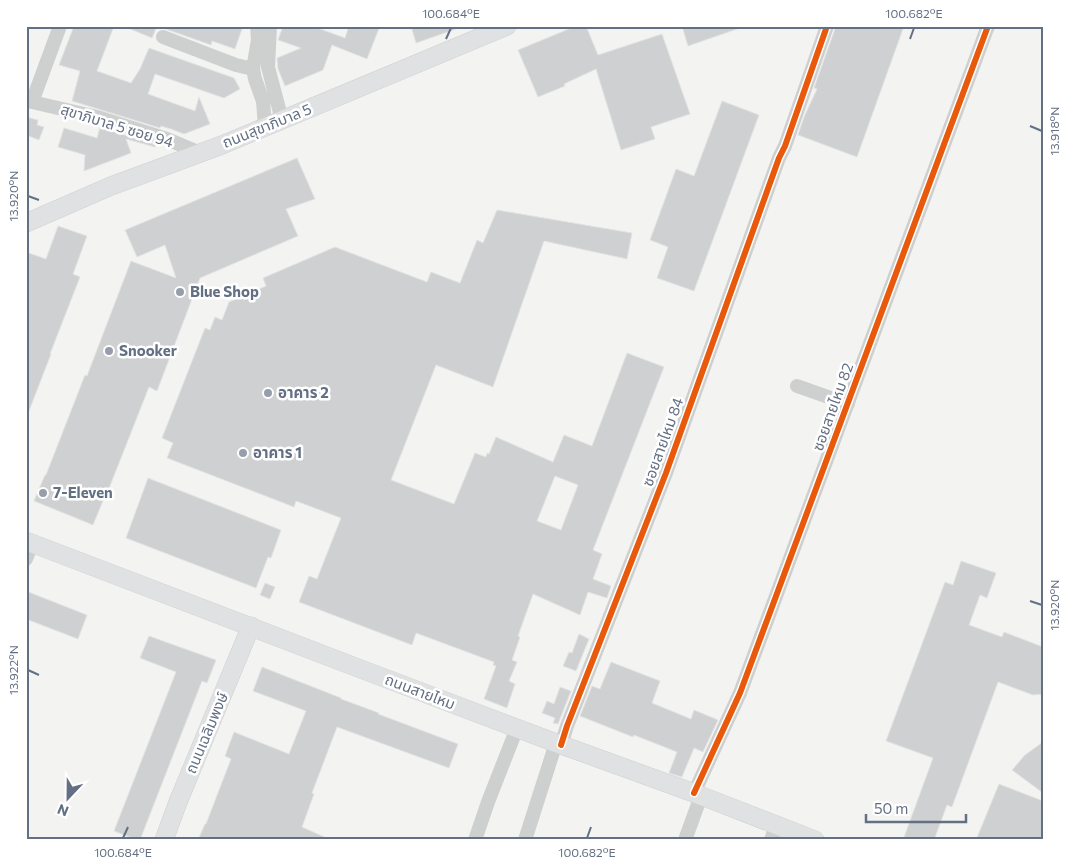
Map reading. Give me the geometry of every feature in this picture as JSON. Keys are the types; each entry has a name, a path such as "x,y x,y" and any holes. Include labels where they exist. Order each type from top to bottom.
{"main road":[{"name":"ถนนสุขาภิบาล 5","path":"26,223 111,186 265,127 507,26"},
{"name":"ถนนสายไหม","path":"28,548 108,573 558,744 697,794 774,832 815,840"},
{"name":"ถนนเฉลิมพงษ์","path":"164,840 251,626"}],"street":[{"name":"สุขาภิบาล 5 ซอย 94","path":"60,26 32,102 97,117 200,153"},
{"path":"258,26 258,40 253,70 263,101 265,127"},
{"path":"270,26 268,67 282,120"},
{"name":"ซอยสายไหม 84","path":"525,840 558,744 567,726 666,473 827,26"},
{"name":"ซอยสายไหม 82","path":"685,840 697,794 740,693 988,26"},
{"path":"163,37 253,70"},
{"path":"798,386 848,404"},
{"path":"475,840 517,728"}],"building":[{"path":"74,26 114,26 97,71 131,83 140,69 149,48 234,78 240,89 224,98 155,74 148,94 195,111 199,97 210,124 184,134 72,101 80,71 59,65"},
{"path":"123,26 157,26 152,38"},
{"path":"163,26 243,26 235,49 212,41 211,45 163,28"},
{"path":"283,26 312,26 345,38 349,26 380,26 367,59 332,45 323,70 285,86 278,69 277,58 301,48 278,40"},
{"path":"411,26 459,26 459,28 416,43"},
{"path":"576,26 586,26 598,55 662,34 690,114 651,127 655,139 621,150 596,69 564,84 565,86 538,97 518,50"},
{"path":"682,26 740,26 740,28 688,46"},
{"path":"836,26 904,26 857,157 798,135 817,89 814,88"},
{"path":"722,101 759,115 694,291 657,278 668,247 650,240 676,169 694,176"},
{"path":"26,117 38,120 37,125 44,127 39,140 26,135"},
{"path":"100,127 156,145 155,147 126,139 131,153 84,171 85,155 58,147 64,128 97,138"},
{"path":"297,158 315,199 286,209 298,236 200,278 157,391 149,387 93,525 34,501 85,375 87,376 131,261 176,278 165,245 137,257 125,230"},
{"path":"497,210 632,233 627,259 544,241 493,387 436,365 391,480 454,504 475,453 486,457 496,437 553,462 564,435 592,446 627,353 664,367 593,550 602,554 593,579 611,586 607,598 588,592 580,615 533,594 518,636 520,637 512,660 517,662 509,681 515,684 507,708 484,699 496,666 493,665 494,662 416,633 412,645 299,602 309,576 317,579 341,518 296,501 294,507 167,458 173,443 162,438 205,328 210,330 215,317 222,320 229,302 266,286 263,278 335,247 427,282 431,272 460,283 477,240 483,243","holes":["555,476 578,485 561,530 537,521"]},
{"path":"58,226 87,236 73,274 80,277 27,416 26,252 46,259"},
{"path":"148,478 281,530 271,558 268,557 256,588 126,538"},
{"path":"961,561 996,573 987,598 980,595 969,625 1002,637 1004,632 1043,647 1043,694 1033,695 998,682 952,807 947,805 934,840 903,840 933,758 886,741 945,582 953,585"},
{"path":"265,583 275,587 270,599 260,595"},
{"path":"26,591 87,615 78,639 26,619"},
{"path":"579,634 589,639 576,671 563,666 569,652 572,653"},
{"path":"149,636 216,660 207,683 202,681 140,840 137,840 114,831 176,672 140,658"},
{"path":"611,662 660,681 652,703 691,719 694,710 718,720 703,752 694,748 682,777 669,773 677,752 580,716 592,686 600,689"},
{"path":"262,667 458,744 449,768 337,727 312,793 314,794 302,827 331,840 198,840 231,759 225,756 234,732 289,754 306,711 253,691"},
{"path":"560,687 571,691 558,724 553,723 555,718 542,713 547,701 554,704"},
{"path":"1043,742 1043,793 1012,770 1025,755"},
{"path":"999,784 1043,801 1043,840 976,840"}],"cycle path":[{"path":"561,745 666,473 827,26"},
{"path":"694,793 740,693 988,26"}],"place":[{"name":"Blue Shop","path":"180,292"},
{"name":"Snooker","path":"109,351"},
{"name":"อาคาร 2","path":"268,393"},
{"name":"อาคาร 1","path":"243,453"},
{"name":"7-Eleven","path":"43,493"}]}
